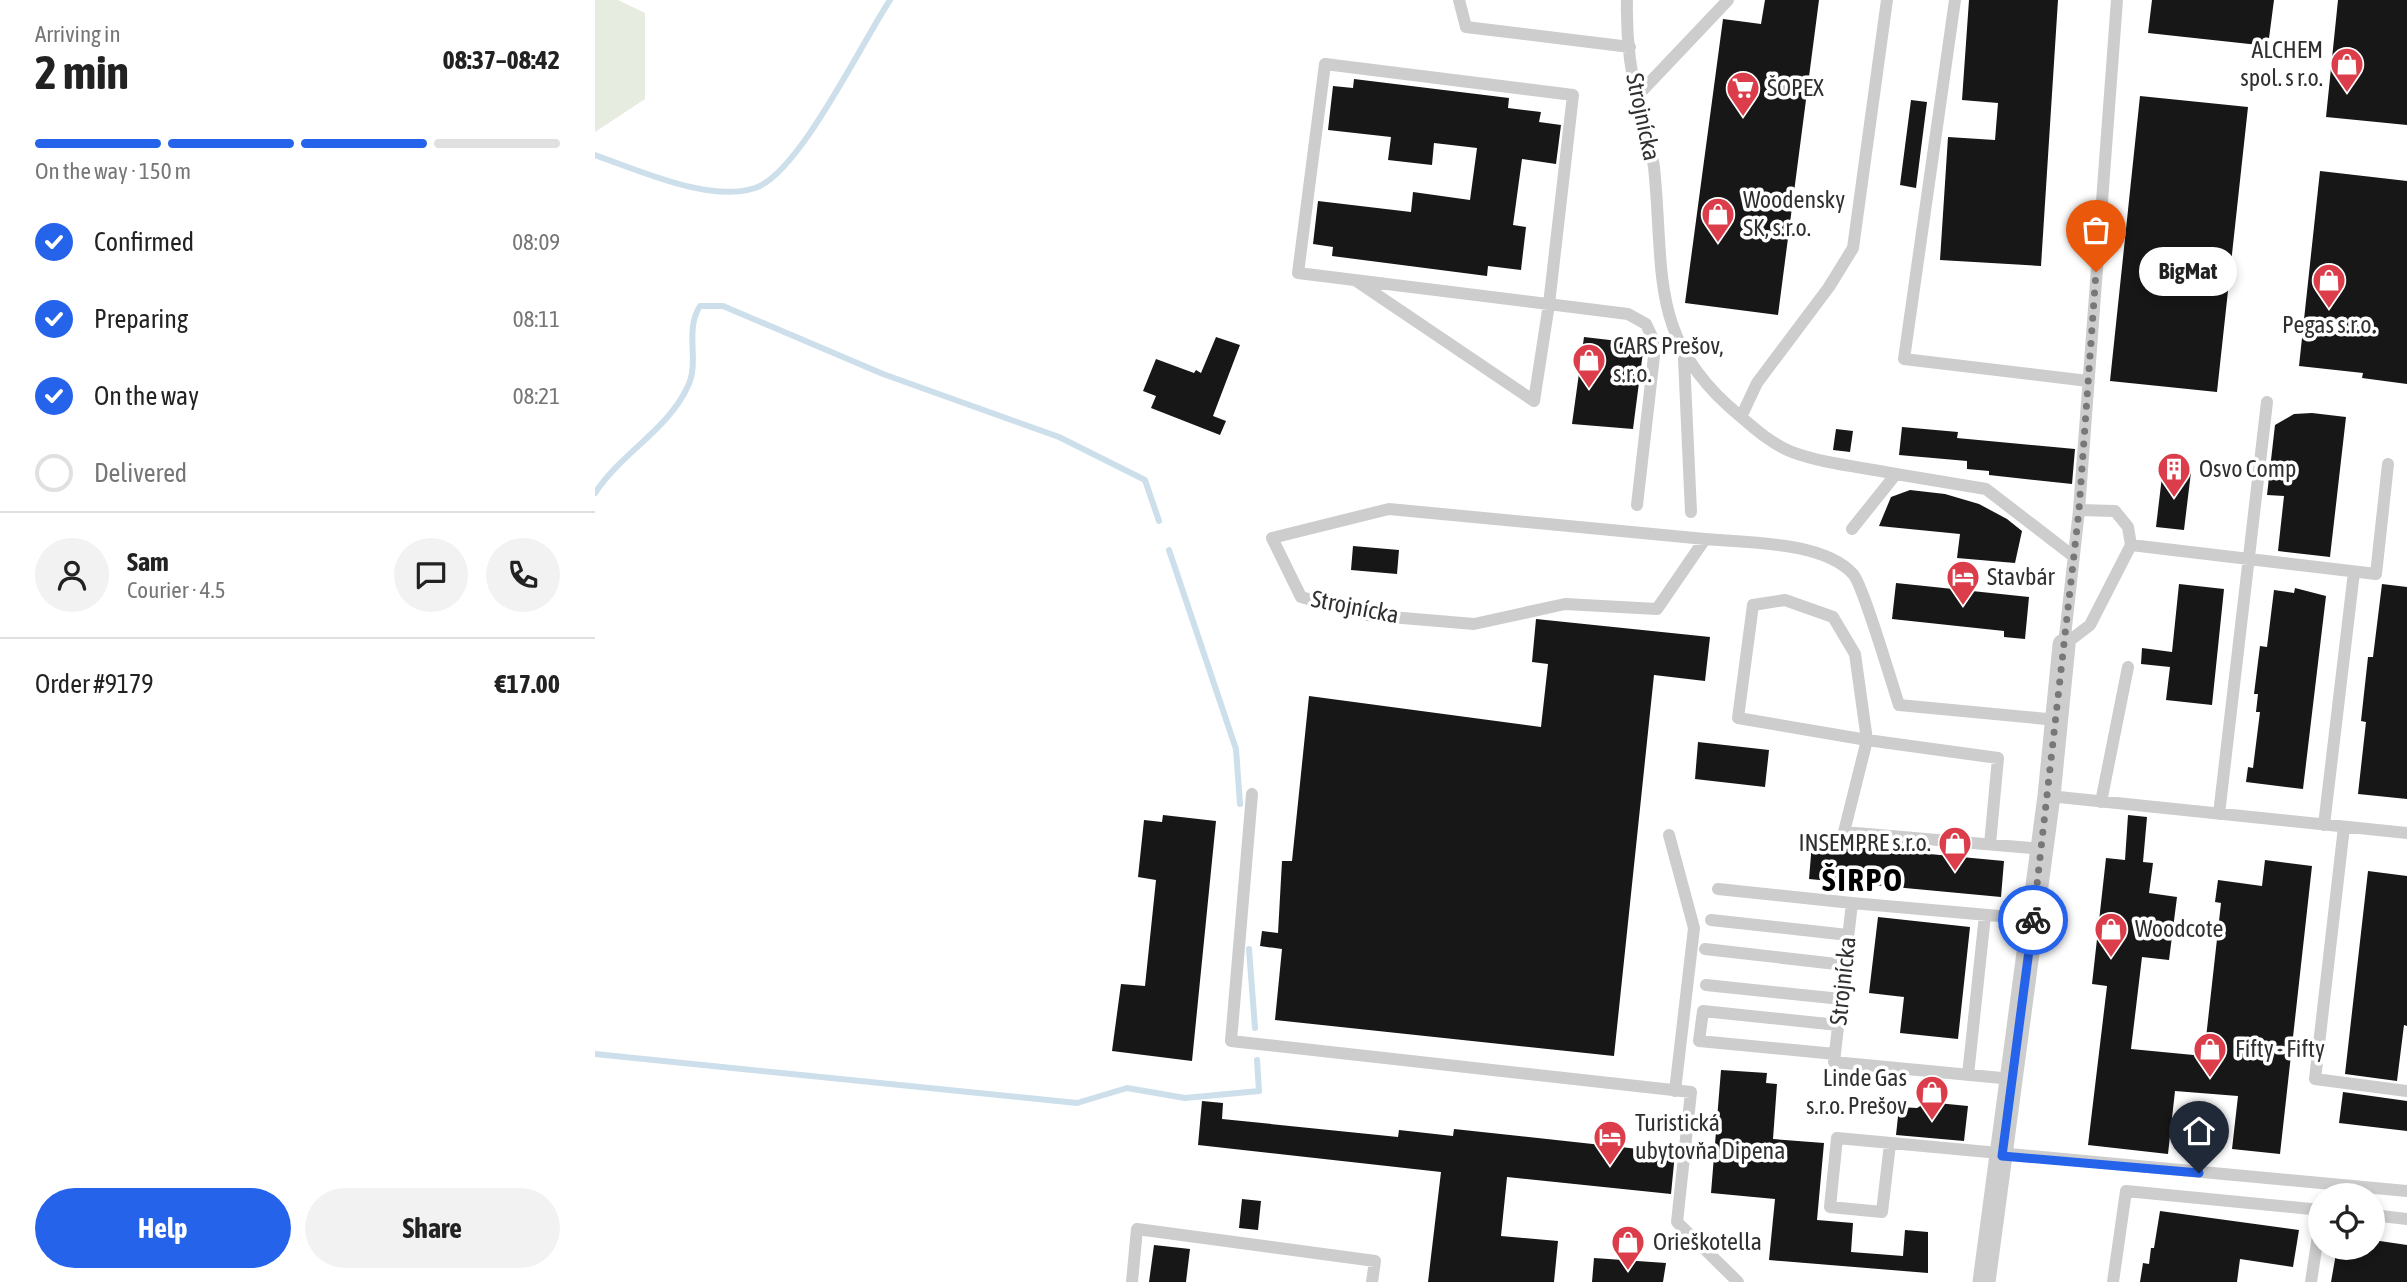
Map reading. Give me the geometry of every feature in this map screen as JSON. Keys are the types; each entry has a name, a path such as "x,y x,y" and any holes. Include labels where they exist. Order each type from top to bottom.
{"street":[{"path":"1984,1282 2049,796 2064,645"}],"lane":[{"path":"1459,0 1466,27 1630,47"},
{"name":"Strojnícka","path":"1627,0 1637,96 1653,163 1659,266 1665,300 1684,355 1693,371 1741,417 1768,439 1793,453 1986,489 2073,556"},
{"path":"1637,96 1728,0"},
{"path":"1741,417 1757,383 1829,287 1853,248 1888,0"},
{"path":"1955,0 1904,359 2088,381"},
{"path":"2064,645 2079,510 2116,0"},
{"path":"1356,280 1534,401 1549,304 1573,95 1325,64 1298,273 1356,280 1549,304 1629,314 1646,324 1653,340 1637,505"},
{"path":"1684,355 1691,512"},
{"path":"2219,814 2267,402"},
{"path":"2131,545 2376,574 2388,464"},
{"path":"1852,530 1896,474"},
{"name":"Strojnícka","path":"1705,539 1657,609 1565,604 1474,624 1367,615 1301,597 1272,538 1389,509 1705,539 1824,553 1854,575 1899,705 2057,720"},
{"path":"2064,645 2090,625 2131,545 2128,527 2115,512 2079,510"},
{"path":"2324,825 2354,572"},
{"path":"1990,844 1998,758 1867,740 1738,718 1753,605 1784,600 1833,617 1855,654 1867,740 1844,832 2042,849"},
{"path":"2101,802 2128,667"},
{"path":"1252,793 1231,1041 1691,1092 1677,1222 1738,1282"},
{"path":"2049,796 2407,834"},
{"path":"2344,827 2315,1080 2407,1091"},
{"path":"1669,835 1694,928 1675,1091"},
{"path":"1718,889 1852,903"},
{"name":"Strojnícka","path":"2012,1079 1834,1062 1852,903 2033,919"},
{"path":"1968,1075 1985,915"},
{"path":"1711,920 1848,934"},
{"path":"1705,949 1845,965"},
{"path":"1706,985 1841,999"},
{"path":"1835,1054 1699,1041 1703,1011 1838,1025"},
{"path":"1890,1144 1882,1212 1830,1207 1837,1138 2002,1156 2407,1191"},
{"path":"2113,1282 2126,1191 2308,1209"},
{"path":"2385,1216 2407,1219"},
{"path":"1132,1282 1137,1228 1375,1261 1372,1282"},
{"path":"2311,1282 2314,1260"}],"shaded area":[{"path":"595,0 618,0 645,13 645,99 595,132"}],"building":[{"path":"1765,0 1819,0 1778,315 1685,303 1723,19 1761,24"},
{"path":"1969,0 2058,0 2041,266 1940,260 1948,137 1995,140 1998,103 1962,100"},
{"path":"2152,0 2274,0 2268,46 2148,33"},
{"path":"2338,0 2407,0 2407,125 2326,117"},
{"path":"1354,79 1509,98 1508,108 1541,112 1539,122 1561,125 1556,164 1522,159 1513,225 1526,227 1521,270 1488,266 1487,276 1332,256 1333,247 1313,244 1318,201 1411,212 1413,192 1470,200 1477,148 1434,143 1432,165 1388,160 1391,137 1328,130 1333,86 1353,88"},
{"path":"2140,96 2248,107 2217,392 2110,381"},
{"path":"1911,100 1927,102 1916,188 1900,185"},
{"path":"2320,171 2407,181 2407,384 2362,378 2363,373 2299,366"},
{"path":"1216,337 1240,345 1213,416 1226,421 1220,435 1151,408 1156,396 1143,391 1156,359 1201,373"},
{"path":"1584,337 1644,344 1633,429 1572,424"},
{"path":"2294,414 2346,417 2330,557 2278,551 2284,496 2267,495 2275,425"},
{"path":"1902,427 1958,432 1957,438 2075,449 2072,484 1989,475 1989,471 1967,469 1967,461 1899,455"},
{"path":"1836,429 1853,431 1850,452 1833,450"},
{"name":"Osvo Comp","path":"2163,468 2191,472 2184,530 2156,527"},
{"path":"1910,490 1945,494 1979,504 2007,519 2022,531 2015,563 1957,558 1960,534 1879,526 1891,497"},
{"path":"1353,546 1399,550 1397,574 1351,570"},
{"path":"1896,583 2029,597 2025,639 2004,637 2004,631 1892,619"},
{"path":"2179,584 2224,589 2212,705 2166,700 2170,667 2141,664 2142,648 2172,652"},
{"path":"2382,584 2407,587 2407,799 2358,794 2366,722 2361,721 2368,657 2373,657"},
{"path":"2295,588 2326,596 2303,789 2246,782 2248,767 2253,768 2260,712 2256,712 2258,694 2254,694 2260,646 2267,647 2274,590 2294,593"},
{"path":"1536,619 1710,637 1705,681 1654,675 1614,1056 1275,1020 1282,949 1260,946 1262,931 1278,933 1282,861 1292,861 1309,696 1541,727 1548,664 1532,662"},
{"path":"1698,742 1769,750 1765,787 1695,779"},
{"path":"1163,815 1216,821 1192,1061 1112,1051 1121,984 1145,986 1156,880 1138,877 1144,820 1162,822"},
{"path":"2128,815 2147,817 2143,862 2153,863 2149,893 2177,897 2169,960 2142,957 2131,1049 2204,1056 2221,903 2215,902 2218,880 2262,886 2265,860 2312,866 2280,1154 2232,1149 2238,1096 2175,1091 2168,1154 2088,1145 2107,986 2092,984 2106,858 2125,860"},
{"path":"1812,843 2004,861 2001,897 1809,879"},
{"path":"2368,871 2407,876 2407,1026 2404,1025 2397,1081 2345,1074"},
{"path":"1878,917 1970,927 1958,1039 1900,1033 1904,997 1869,993"},
{"path":"1721,1070 1767,1073 1766,1083 1777,1084 1773,1139 1824,1143 1817,1220 1853,1223 1851,1252 1903,1256 1905,1230 1928,1232 1928,1273 1769,1260 1775,1199 1711,1193"},
{"path":"2343,1092 2407,1101 2407,1131 2339,1123"},
{"path":"1202,1101 1223,1103 1222,1119 1398,1137 1399,1130 1453,1136 1454,1129 1675,1153 1671,1194 1507,1177 1501,1236 1558,1241 1554,1282 1428,1282 1441,1172 1198,1145"},
{"name":"Linde Gas s.r.o. Prešov","path":"1927,1102 1968,1106 1964,1141 1896,1135 1899,1107 1917,1108"},
{"path":"1242,1199 1261,1201 1258,1230 1239,1228"},
{"path":"2160,1211 2299,1230 2293,1267 2240,1259 2237,1282 2140,1282 2143,1263 2149,1264 2151,1248 2154,1248"},
{"path":"2385,1242 2407,1245 2407,1282 2331,1282 2335,1260 2385,1260"},
{"path":"1154,1245 1190,1249 1186,1282 1149,1282"},
{"name":"Orieškotella","path":"1594,1258 1666,1263 1663,1282 1592,1282"}],"waterway":[{"path":"595,155 696,188 737,192 755,188 772,178 791,159 810,133 890,0"},
{"path":"595,493 618,466 669,416 688,386 693,366 693,325 700,306 723,306 883,374 1059,437 1145,480 1159,521"},
{"path":"1169,550 1236,749 1240,804"},
{"path":"1249,949 1255,1028"},
{"path":"595,1054 1077,1103 1127,1088 1185,1098 1259,1091 1257,1060"}],"way so far":[{"path":"2033,920 2079,510 2096,272"}],"place":[{"name":"ALCHEM spol. s r.o.","path":"2347,94"},
{"name":"ŠOPEX","path":"1743,118"},
{"name":"Woodensky SK, s.r.o.","path":"1718,244"},
{"name":"BigMat","path":"2096,272"},
{"name":"Pegas s.r.o.","path":"2329,310"},
{"name":"CARS Prešov, s.r.o.","path":"1589,390"},
{"name":"Osvo Comp","path":"2174,499"},
{"name":"Stavbár","path":"1963,607"},
{"name":"INSEMPRE s.r.o.","path":"1955,873"},
{"name":"Woodcote","path":"2111,959"},
{"name":"Fifty - Fifty","path":"2210,1079"},
{"name":"Linde Gas s.r.o. Prešov","path":"1932,1122"},
{"name":"Turistická ubytovňa Dipena","path":"1610,1167"},
{"name":"Orieškotella","path":"1628,1272"}],"district":[{"name":"ŠIRPO","path":"1863,880"}],"route":[{"path":"2033,920 2002,1156 2199,1173"}]}
